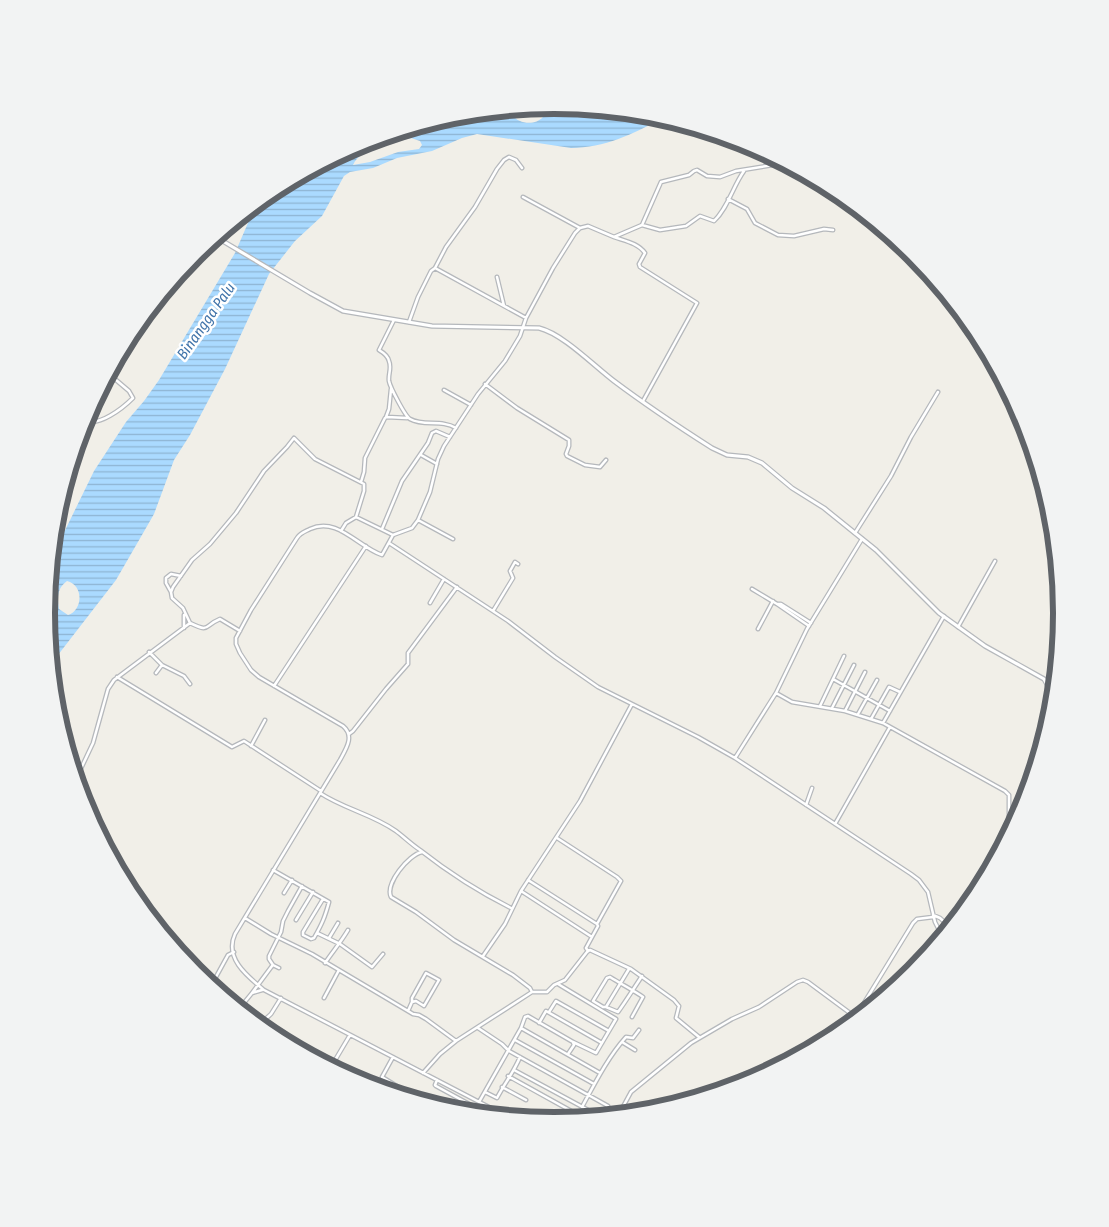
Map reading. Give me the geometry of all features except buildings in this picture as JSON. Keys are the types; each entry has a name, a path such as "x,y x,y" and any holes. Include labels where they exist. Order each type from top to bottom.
{"street":[{"path":"409,323 431,271 435,268 446,247 475,207 502,162 510,157 515,159 522,168"},
{"path":"642,225 661,182 689,175 697,170 714,178 727,176 733,172 773,165"},
{"path":"614,237 642,225 660,230 689,226 700,216 714,221 721,213 744,170"},
{"path":"523,197 580,228"},
{"path":"728,199 747,209 755,224 778,235 794,236 824,229 833,230"},
{"path":"349,734 343,726 253,672 236,644 240,631 299,535 316,526 332,527 382,555 393,535 412,528 418,520 430,492 441,452 471,405 508,356 520,336 526,318 553,268 580,228 589,226 641,248 645,253 639,264 640,267 697,303 643,401"},
{"path":"222,241 338,309 409,323 453,327 539,328 548,331 643,401 718,452 727,455 748,456 759,461 792,488 824,508 855,533 886,560 934,609 1003,656 1041,676 1048,685"},
{"path":"435,268 526,318"},
{"path":"497,277 505,307"},
{"path":"394,320 379,350 389,360 389,380 408,418"},
{"path":"93,422 99,422 133,398 129,391 114,379"},
{"path":"486,384 517,408 569,440 567,456 590,466 600,467 606,460"},
{"path":"361,482 365,458 389,409 392,388"},
{"path":"444,390 471,405"},
{"path":"855,533 891,476 911,437 938,392"},
{"path":"386,417 408,418 430,423 447,423 456,428"},
{"path":"382,528 402,481 421,455 434,431 450,437"},
{"path":"171,592 192,560 210,544 236,513 264,470 294,438 315,459 361,482 365,487 356,518 346,523 341,531"},
{"path":"421,455 437,464"},
{"path":"356,518 382,528 393,535"},
{"path":"418,520 453,539"},
{"path":"735,758 776,693 810,624 862,539"},
{"path":"389,543 530,636 555,657 585,678 735,758 919,880 928,892 933,916 939,932"},
{"path":"274,686 366,546"},
{"path":"958,627 995,561"},
{"path":"493,611 513,578 510,571 511,567 515,562 518,564"},
{"path":"181,576 171,574 166,578 166,583 172,598 183,608 190,623 202,629 208,628 216,621 222,619 240,631"},
{"path":"430,602 444,578"},
{"path":"457,587 408,653 408,664 349,734 346,750 233,940 234,952 240,969 264,990 491,1109"},
{"path":"752,590 777,604 781,604 810,624"},
{"path":"758,629 773,602"},
{"path":"184,613 184,628"},
{"path":"883,723 944,616"},
{"path":"81,770 93,743 108,689 117,677 190,623"},
{"path":"149,652 162,665 187,678 190,684"},
{"path":"820,706 844,656"},
{"path":"156,673 162,665"},
{"path":"832,708 854,666"},
{"path":"845,711 866,672"},
{"path":"117,677 232,747 242,741 338,805 354,812 364,813 396,831 422,852 487,896 511,908"},
{"path":"833,679 890,711"},
{"path":"858,714 877,680"},
{"path":"1048,688 1050,680"},
{"path":"871,719 888,687 900,692"},
{"path":"776,693 792,702 832,708 858,714 883,723 1005,791 1009,795 1009,820"},
{"path":"483,956 505,924 511,908 521,891 557,838 590,784 632,704"},
{"path":"251,746 265,720"},
{"path":"835,824 890,727"},
{"path":"806,805 812,788"},
{"path":"423,1073 440,1054 456,1042 532,992 547,992 551,987 565,980 588,950 586,948 598,926 597,924 621,881 617,876 557,838"},
{"path":"422,852 411,857 400,870 390,890 390,896 454,940 526,984 532,992"},
{"path":"273,870 330,903 325,912 326,917 313,940 302,933 323,899"},
{"path":"284,893 292,880"},
{"path":"528,880 597,924"},
{"path":"279,968 273,965 269,958 279,938 283,921 302,886"},
{"path":"521,891 592,937"},
{"path":"296,920 313,892"},
{"path":"864,1005 916,919 933,916 945,925"},
{"path":"245,918 408,1011 421,1016 456,1042"},
{"path":"329,938 338,923"},
{"path":"325,962 340,944 348,930"},
{"path":"318,933 340,944 372,967 383,954"},
{"path":"588,950 596,951 642,976 678,1004 676,1018 700,1037"},
{"path":"215,979 228,955 234,952"},
{"path":"243,1004 273,965"},
{"path":"606,1007 629,968"},
{"path":"324,998 339,970"},
{"path":"408,1011 412,998 426,972 439,980 424,1006 416,1001 412,1002"},
{"path":"632,1017 644,998 632,990 620,983 608,977 593,1001 618,1012 632,990 642,976"},
{"path":"622,1109 631,1092 681,1050 700,1037 732,1019 759,1007 786,988 803,980 852,1015"},
{"path":"479,1102 527,1016 595,1053 602,1043 616,1019 556,984"},
{"path":"252,994 256,991 264,990"},
{"path":"264,1020 282,998"},
{"path":"549,1013 556,1001 609,1031"},
{"path":"539,1023 546,1011 602,1043"},
{"path":"478,1028 509,1051 608,1106 605,1110"},
{"path":"521,1028 600,1073"},
{"path":"582,1107 600,1073 622,1042 626,1037 633,1038 639,1030"},
{"path":"335,1061 350,1034"},
{"path":"515,1040 595,1084"},
{"path":"568,1054 574,1045 573,1042"},
{"path":"622,1042 635,1050"},
{"path":"394,1057 382,1076 398,1087"},
{"path":"485,1092 496,1098 520,1057"},
{"path":"514,1070 591,1112"},
{"path":"508,1076 573,1112"},
{"path":"436,1080 436,1086 469,1105"},
{"path":"502,1087 526,1100"}],"water":[{"name":"Binangga Palu","path":"542,114 587,115 620,118 651,124 607,143 571,148 477,134 462,138 432,151 397,158 373,168 350,172 344,176 322,216 295,241 269,274 225,369 190,435 174,460 154,514 116,580 57,656 56,581 61,539 94,471 126,422 159,380 235,253 251,216 277,198 305,181 368,150 353,165 370,162 398,152 419,149 422,145 420,141 411,138 383,145 425,131 489,118 513,116 523,122 532,123 540,120 543,117","holes":["67,581 73,583 79,592 80,598 77,608 68,615 59,609 58,597 61,587"]}]}
